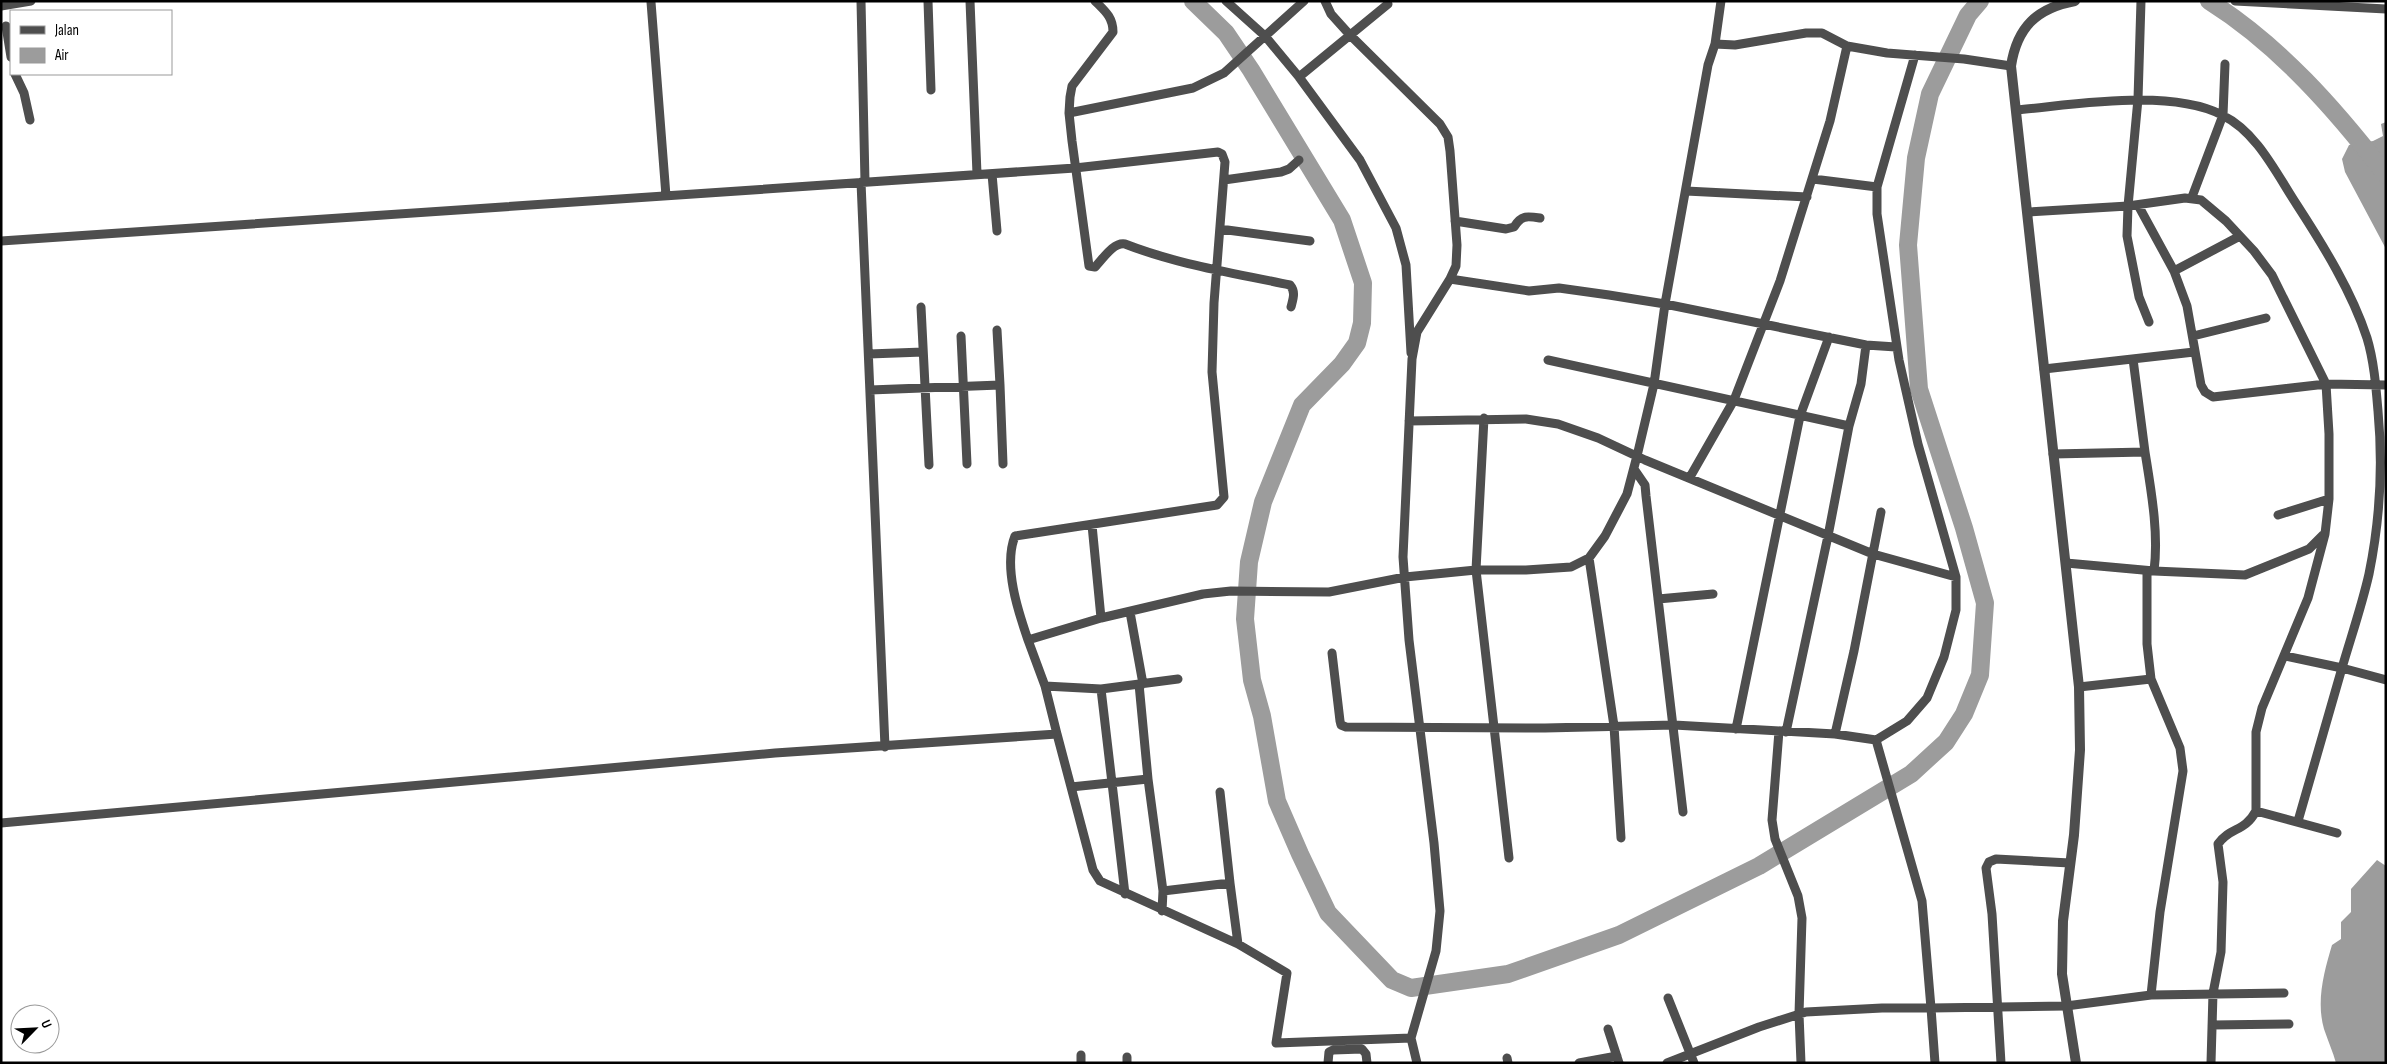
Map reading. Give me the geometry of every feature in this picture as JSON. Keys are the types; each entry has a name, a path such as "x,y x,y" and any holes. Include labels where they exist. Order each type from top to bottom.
{"street":[{"path":"1,6 31,1"},
{"path":"861,1 863,182 885,747"},
{"path":"928,1 931,90"},
{"path":"970,1 977,174"},
{"path":"1095,1 1107,12 1113,22 1114,32 1072,86 1068,113 1089,266 1095,267 1114,247 1122,243 1161,258 1290,285 1294,289 1291,307"},
{"path":"1226,1 1265,36 1299,78 1360,160 1396,228 1406,265 1409,344 1412,359"},
{"path":"1068,113 1194,88 1224,73 1304,1"},
{"path":"1325,1 1331,14 1349,34 1440,124 1448,137 1450,151 1456,266 1417,332 1412,359 1403,534 1405,577 1419,726 1434,843 1440,911 1436,950 1412,1038 1417,1063"},
{"path":"1028,640 1101,618 1203,594 1232,591 1329,592 1405,577 1476,570 1526,570 1571,567 1589,558 1605,536 1627,494 1654,384 1666,304 1708,65 1715,44 1720,1"},
{"path":"2075,1 2054,5 2037,15 2018,41 2011,66 2079,688 2080,750 2064,921 2062,974 2076,1063"},
{"path":"2141,1 2138,99 2127,236 2139,297 2149,322"},
{"path":"2235,1 2366,5 2386,9"},
{"path":"651,2 666,196"},
{"path":"1299,78 1349,34 1388,4"},
{"path":"6,26 10,51"},
{"path":"1715,44 1735,46 1806,33 1822,33 1847,46 2011,66"},
{"path":"1690,478 1734,400 1780,281 1830,121 1847,46"},
{"path":"1332,653 1341,725 1492,727 1674,725 1835,734 1876,740 1907,721 1927,698 1944,657 1956,610 1956,578 1918,444 1896,347 1877,214 1877,188 1914,55"},
{"path":"2192,197 2223,115 2225,64"},
{"path":"15,75 24,93 30,120"},
{"path":"2016,110 2138,99 2206,109 2223,115 2247,132 2264,154 2303,214 2332,264 2362,325 2381,385 2380,498 2369,574 2298,821"},
{"path":"1,241 992,174 1076,168 1214,152 1222,154 1224,158 1224,180 1212,372 1224,497 1222,502 1208,507 1015,536 1011,558 1015,601 1044,686 1092,870 1100,882 1238,944 1281,968 1288,975 1276,1043 1412,1038"},
{"path":"1224,180 1281,172 1289,169 1299,160"},
{"path":"992,174 997,231"},
{"path":"1813,179 1877,188"},
{"path":"1686,191 1807,197"},
{"path":"2028,212 2128,206 2192,197 2206,204 2240,236 2272,275 2326,384 2329,434 2329,498 2325,534 2308,598 2262,708 2256,732 2256,811 2250,822 2224,835 2218,844 2223,882 2222,944 2213,993 2211,1063"},
{"path":"2138,205 2174,271 2187,306 2194,352 2201,385 2205,392 2213,397 2326,384 2381,385"},
{"path":"1455,221 1506,229 1514,227 1519,219 1524,216 1540,218"},
{"path":"1220,229 1310,241"},
{"path":"2174,271 2240,236"},
{"path":"1450,279 1530,291 1559,288 1666,304 1828,338 1866,345 1896,347"},
{"path":"921,307 929,465"},
{"path":"2193,336 2266,318"},
{"path":"997,330 1003,464"},
{"path":"961,336 967,464"},
{"path":"1736,729 1800,416 1828,338"},
{"path":"1801,1063 1802,918 1798,896 1775,839 1772,820 1783,731 1828,536 1849,426 1862,384 1866,345"},
{"path":"869,354 923,352"},
{"path":"2044,369 2194,352"},
{"path":"2133,359 2154,522 2156,558 2151,571 2147,644 2150,679 2180,748 2184,771 2160,912 2151,995"},
{"path":"1548,360 1849,426"},
{"path":"870,390 1000,385"},
{"path":"1409,421 1484,418 1526,419 1558,424 1598,438 1873,554 1956,578"},
{"path":"1484,418 1476,570 1492,727 1509,858"},
{"path":"2054,454 2145,452"},
{"path":"1634,469 1645,485 1683,812"},
{"path":"2278,514 2329,498"},
{"path":"1835,734 1881,512"},
{"path":"1092,525 1101,618"},
{"path":"2066,563 2151,571 2245,575 2309,549 2325,534"},
{"path":"1589,558 1614,726 1620,838"},
{"path":"1658,599 1713,594"},
{"path":"1130,612 1141,684 1148,779 1163,891 1162,911"},
{"path":"2285,656 2342,668 2386,680"},
{"path":"1044,686 1101,689 1178,678"},
{"path":"2079,688 2150,679"},
{"path":"1101,689 1124,894"},
{"path":"1,823 775,754 1057,734"},
{"path":"1876,740 1922,901 1935,1063"},
{"path":"1071,787 1148,779"},
{"path":"1220,792 1238,944"},
{"path":"2256,811 2337,833"},
{"path":"2001,1063 1996,1007 1992,914 1986,868 1989,862 1996,860 2070,863"},
{"path":"1163,891 1230,883"},
{"path":"1667,1063 1692,1059 1759,1027 1800,1014 1882,1008 2066,1006 2151,995 2284,993"},
{"path":"1668,998 1692,1059"},
{"path":"2212,1025 2289,1024"},
{"path":"1579,1063 1618,1059 1608,1029"},
{"path":"1328,1063 1329,1052 1334,1050 1362,1049 1366,1054 1367,1063"}],"water":[{"path":"2386,122 2386,249 2345,172 2342,159 2349,145 2373,141 2383,136 2381,124"},
{"path":"2377,860 2386,866 2386,1063 2336,1063 2322,1018 2321,997 2324,976 2332,945 2341,939 2341,922 2351,912 2351,889"}],"waterway":[{"path":"1193,1 1226,33 1251,70 1342,220 1363,283 1362,323 1357,343 1342,364 1302,405 1263,502 1249,562 1245,619 1252,680 1262,716 1277,801 1300,854 1328,913 1392,980 1411,988 1508,974 1619,935 1759,866 1911,774 1946,742 1964,714 1980,675 1985,603 1964,528 1919,389 1908,245 1916,158 1930,94 1968,15 1980,1"},
{"path":"2209,1 2235,18 2283,58 2326,103 2386,175"}]}
